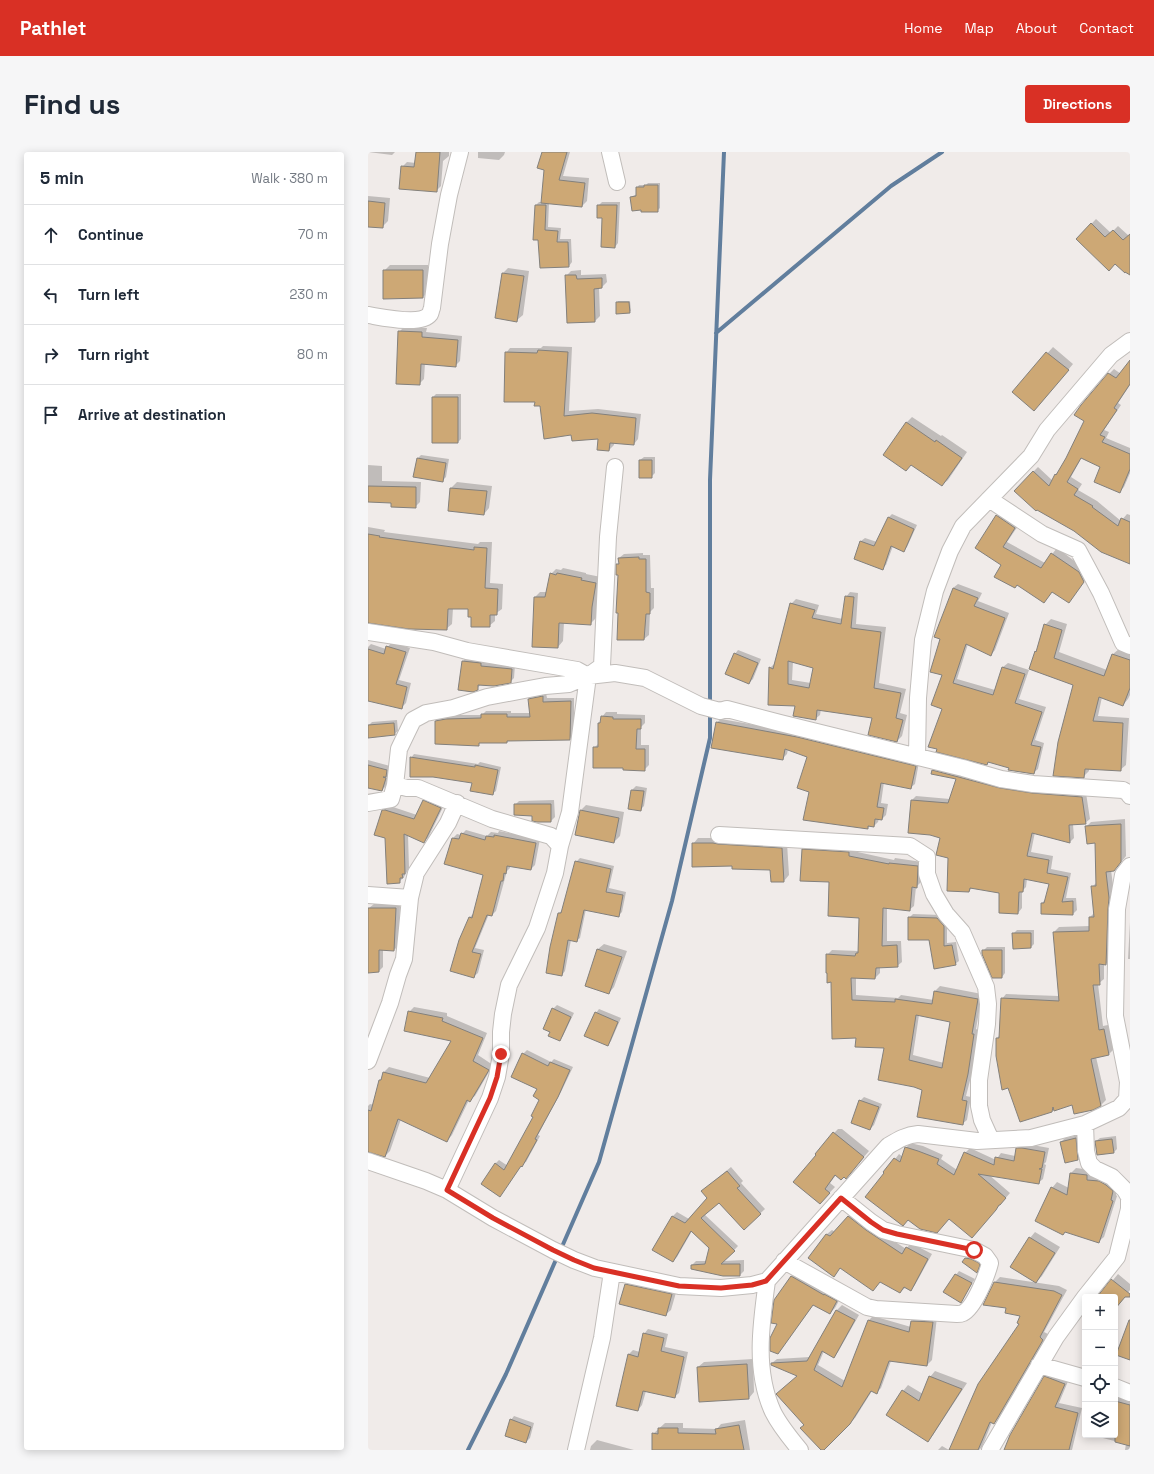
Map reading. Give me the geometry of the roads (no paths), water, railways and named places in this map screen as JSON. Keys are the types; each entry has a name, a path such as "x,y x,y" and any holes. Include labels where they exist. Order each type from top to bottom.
{"street":[{"path":"368,315 412,320 425,317 430,314 447,202 460,152"},
{"path":"610,152 617,182"},
{"path":"917,757 918,698 923,640 935,591 950,551 963,526 1031,456 1047,430 1111,355 1130,341"},
{"path":"368,803 391,799 395,785 399,749 413,720 426,713 453,708 487,697 546,686 569,684 588,676 602,666 608,537 615,467"},
{"path":"989,499 1042,534 1078,550 1101,592 1123,642 1130,646"},
{"path":"368,632 434,642 467,651 577,670 588,676 615,673 645,678 701,706 720,711 727,709 1001,779 1033,784 1123,790 1130,796"},
{"path":"447,1190 490,1098 497,1077 501,1054 501,1032 504,1001 509,985 537,928 555,873 560,846 570,812 588,676"},
{"path":"395,785 407,788 418,788 457,803 492,819 551,836 560,846"},
{"path":"368,1062 390,1003 404,959 410,898 416,873 448,823 457,803"},
{"path":"719,835 910,846 927,858 927,874 934,894 946,914 962,932 986,987 988,1004 987,1024 979,1080 979,1106 982,1120 992,1140"},
{"path":"368,1162 426,1181 447,1190 493,1218 560,1253 594,1268 679,1286 721,1288 752,1285 766,1281 888,1146 909,1135 918,1134 977,1141 1031,1138 1086,1124 1119,1108 1127,1099 1128,1082 1125,1042 1115,1016 1117,909 1123,875 1130,866"},
{"path":"368,895 410,898"},
{"path":"1086,1124 1086,1151 1089,1162 1095,1169 1112,1177 1125,1190 1129,1197 1124,1255 1117,1257 1087,1294"},
{"path":"784,1261 867,1307 876,1309 957,1314 964,1313 971,1306 987,1274 990,1263 985,1256 974,1250 883,1230 841,1198"},
{"path":"576,1450 602,1338 612,1272"},
{"path":"766,1281 761,1322 760,1349 764,1386 773,1412 783,1430 800,1450"},
{"path":"990,1450 1056,1337 1082,1301"},
{"path":"1039,1365 1082,1377"},
{"path":"1118,1388 1130,1393"}],"waterway":[{"path":"710,705 710,480 724,152"},
{"path":"716,333 891,186 942,152"},
{"path":"561,1249 599,1162 672,901 710,738 710,712"},
{"path":"468,1450 506,1374 558,1255"}]}
